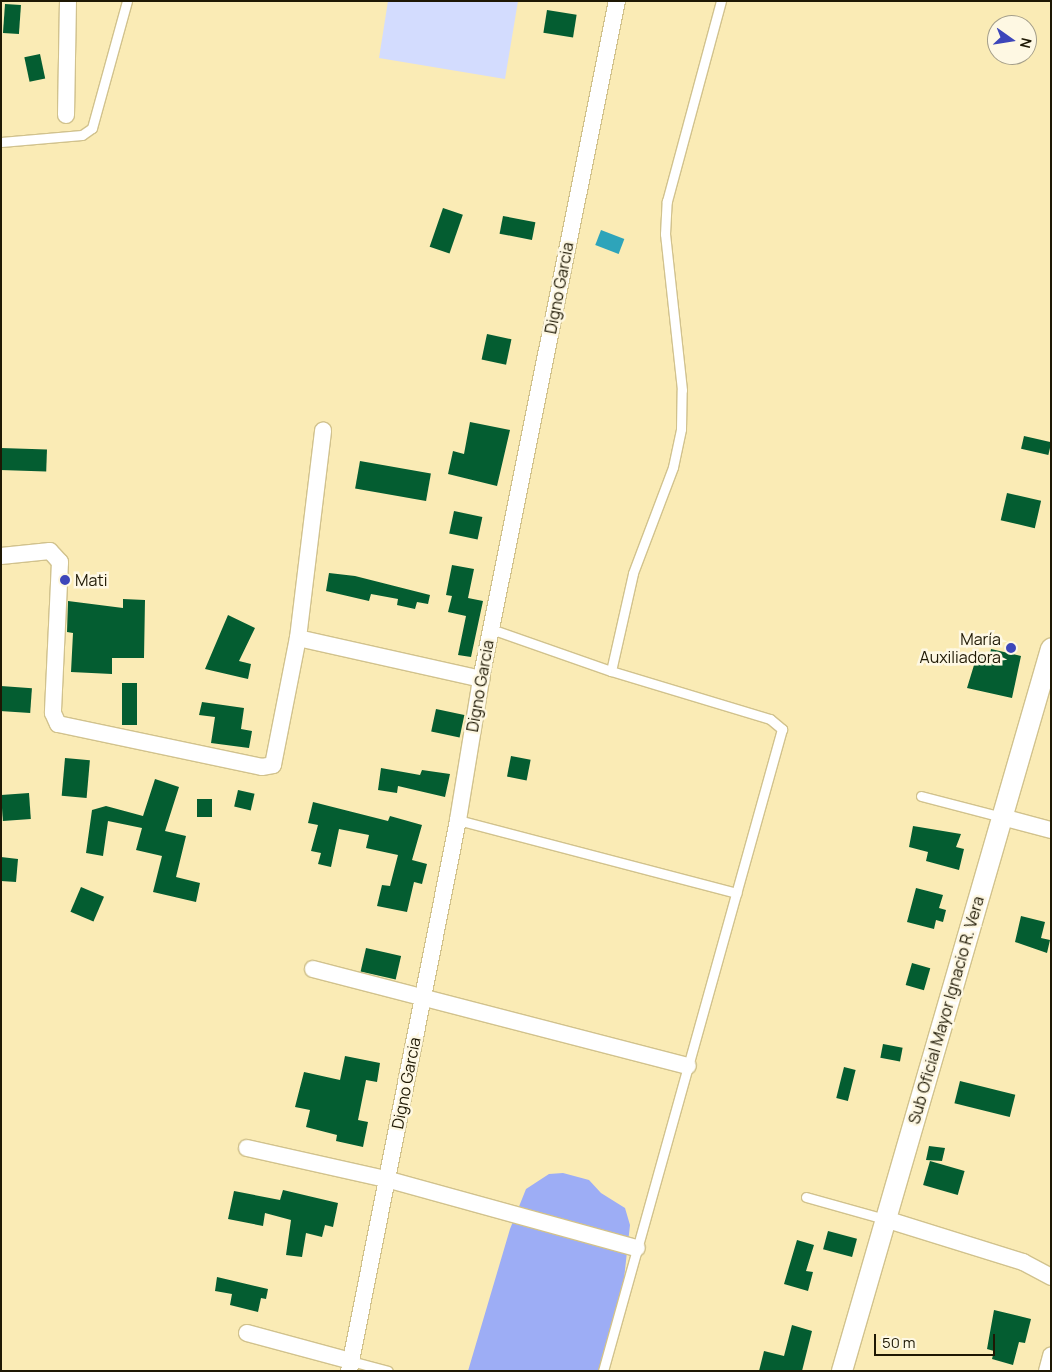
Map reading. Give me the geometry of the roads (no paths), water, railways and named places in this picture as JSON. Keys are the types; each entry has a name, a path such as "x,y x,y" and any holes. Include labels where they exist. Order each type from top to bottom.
{"street":[{"path":"66,115 68,1"},
{"name":"Digno Garcia","path":"350,1366 458,820 490,630 617,1"},
{"path":"1,556 50,552 60,562 53,713 58,724 262,767 273,765 298,638 323,430"},
{"path":"298,638 481,679"},
{"name":"Sub Oficial Mayor Ignacio R. Vera","path":"842,1371 1051,649"},
{"path":"1002,817 1051,830"},
{"path":"313,969 688,1066"},
{"path":"247,1148 386,1179 637,1248"},
{"path":"885,1219 1023,1262 1051,1277"},
{"path":"247,1333 350,1366"},
{"path":"1047,1371 1051,1356"}],"lane":[{"path":"1,142 82,135 92,128 127,1"},
{"path":"611,671 633,574 672,467 681,429 682,390 665,234 667,202 721,1"},
{"path":"490,630 780,725 782,735 603,1371"},
{"path":"921,796 1002,817"},
{"path":"458,820 737,893"},
{"path":"806,1197 885,1219"},
{"path":"350,1366 388,1371"}],"place":[{"name":"Mati","path":"65,580"},
{"name":"María Auxiliadora","path":"1011,648"}]}
